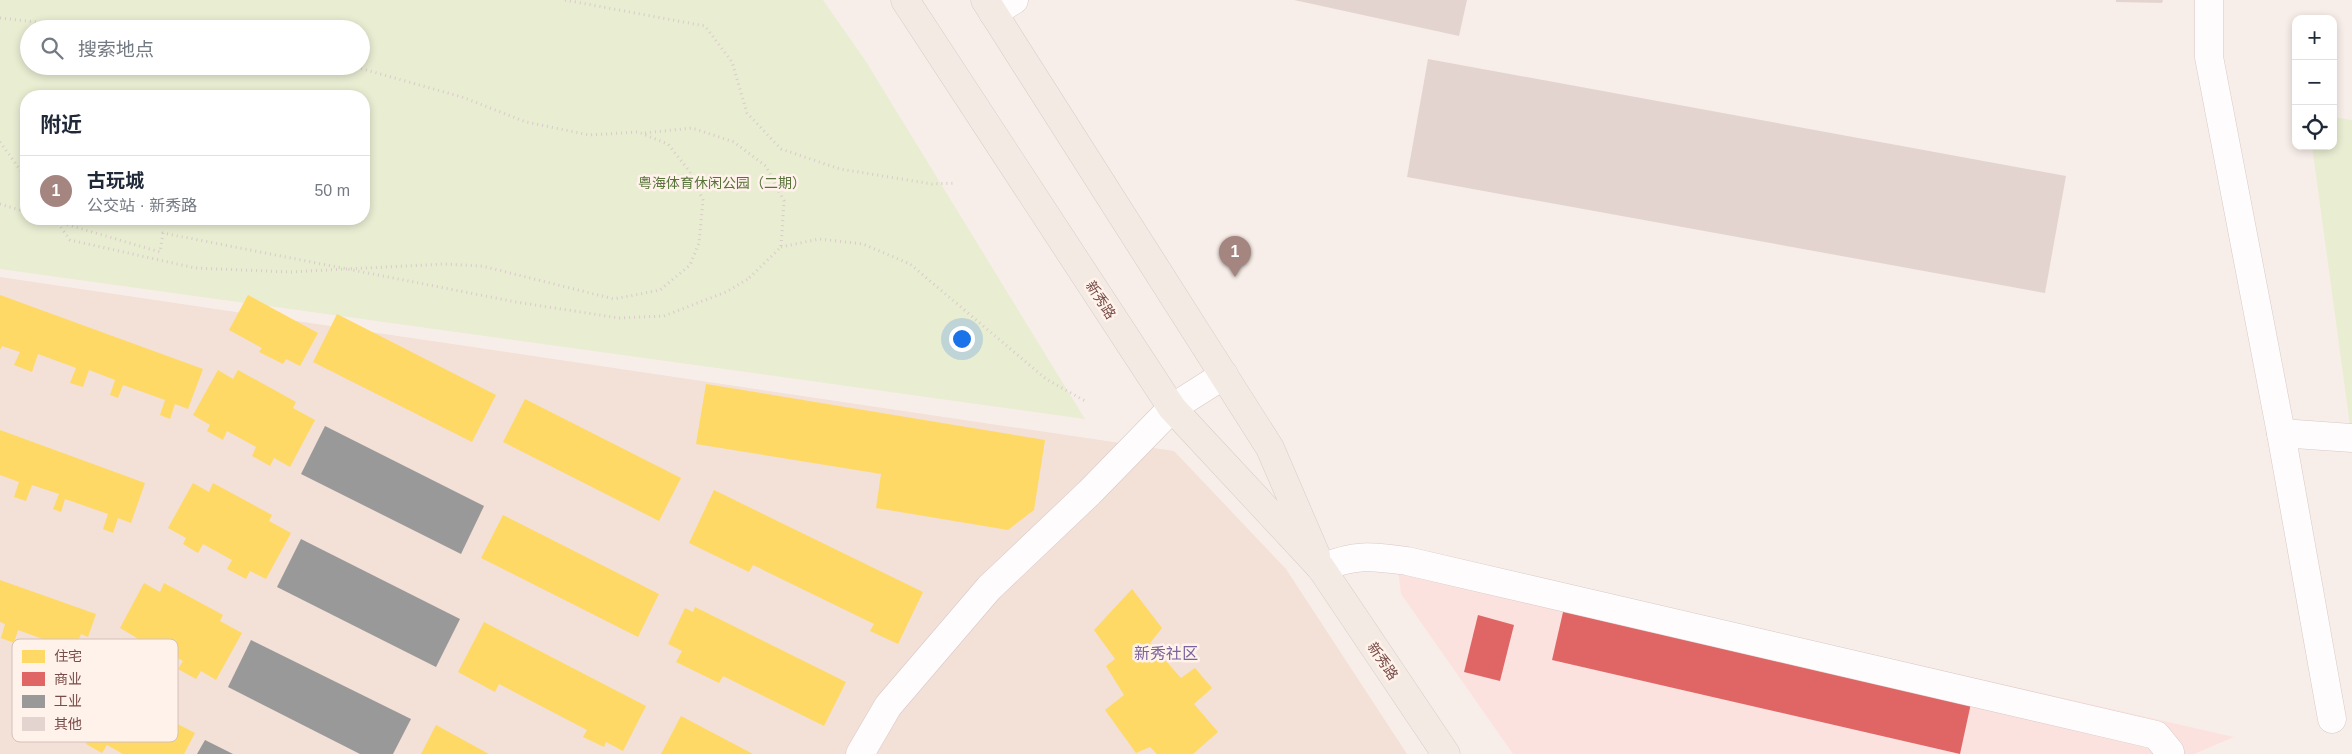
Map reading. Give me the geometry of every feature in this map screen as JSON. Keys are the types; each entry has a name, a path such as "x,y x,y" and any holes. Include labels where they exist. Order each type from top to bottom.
{"main road":[{"name":"新秀路","path":"906,3 1172,408 1320,568 1446,754"},
{"name":"新秀路","path":"997,4 1270,448 1306,528 1320,568"}],"street":[{"path":"2209,0 2209,57 2281,433 2332,719"},
{"path":"860,754 888,706 989,588 1089,493 1172,408 1224,375"},
{"path":"2281,433 2352,438"},
{"path":"1320,568 1344,558 1370,556 1407,561 2156,735 2170,752 2169,754"}],"path":[{"path":"565,0 705,26 732,62 748,113 781,149 840,169 932,184 956,183"},
{"path":"0,18 20,20"},
{"path":"370,71 462,97 526,122 589,135 642,133 692,128 734,142 766,166 784,201 781,247"},
{"path":"59,225 70,240 195,268 290,272 444,264 482,266 614,299 660,290 690,265 699,243 703,200 690,172 668,144 642,133"},
{"path":"0,142 20,170"},
{"path":"0,204 20,210"},
{"path":"68,225 160,252 163,233 516,302 619,318 664,316 726,292 748,280 781,247 819,239 863,244 910,264 1046,379 1087,402"}],"shaded area":[{"path":"0,277 1174,451 1286,569 1407,754 0,754"},
{"path":"1395,545 2234,737 2194,754 1513,754 1401,594"}],"green space":[{"name":"粤海体育休闲公园（二期）","path":"0,0 823,0 865,60 1085,419 0,269"},
{"path":"2337,118 2352,120 2352,440 2313,150 2337,150"}],"building: 住宅":[{"path":"0,295 203,369 188,409 175,404 170,419 160,415 165,400 123,385 118,398 110,395 115,380 89,370 83,387 70,383 76,368 38,354 32,372 14,365 20,352 2,346 0,350"},
{"path":"248,295 318,333 300,366 286,359 283,364 259,352 262,348 229,330"},
{"path":"337,314 496,395 472,442 313,362"},
{"path":"218,370 233,379 238,370 296,402 293,408 315,420 290,467 274,458 270,466 252,456 256,447 227,431 223,440 207,431 210,425 193,415"},
{"path":"706,384 1045,440 1034,510 1008,530 876,508 881,474 696,444"},
{"path":"525,399 681,478 659,521 503,442"},
{"path":"0,430 145,483 131,523 118,518 113,533 103,529 108,514 65,499 61,512 53,509 59,494 32,485 26,501 14,497 19,482 0,475"},
{"path":"193,483 209,492 213,483 272,515 269,521 291,533 266,579 250,571 246,579 227,569 232,560 203,544 198,553 183,544 186,538 168,528"},
{"path":"714,490 923,592 898,644 870,631 874,624 753,565 749,572 689,543"},
{"path":"503,515 659,594 638,637 481,558"},
{"path":"0,580 96,614 88,637 81,634 79,639 43,639 18,630 12,642 1,638 5,624 0,622"},
{"path":"144,583 160,592 164,583 223,615 220,621 242,633 216,680 201,671 196,679 178,669 183,661 178,658 178,639 136,639 120,628"},
{"path":"1132,589 1162,628 1150,643 1181,678 1195,668 1212,688 1194,704 1218,732 1193,754 1157,754 1150,747 1136,753 1105,710 1124,695 1106,666 1115,659 1094,630"},
{"path":"695,607 846,682 824,726 723,676 719,683 676,662 682,651 668,644 685,608 693,612"},
{"path":"484,622 646,706 623,751 606,742 604,747 583,737 587,730 499,684 495,692 458,672"},
{"path":"681,716 753,754 661,754"},
{"path":"178,724 195,733 184,754 123,754 107,745 102,753 86,744 87,742 178,742"},
{"path":"436,725 489,754 421,754"}],"building: 商业":[{"path":"1566,599 1973,694 1960,754 1552,660"},
{"path":"1478,615 1514,625 1500,681 1464,672"}],"building: 工业":[{"path":"325,426 484,506 461,554 301,474"},
{"path":"301,539 460,619 436,667 277,587"},
{"path":"251,640 411,719 393,754 360,754 228,687"},
{"path":"205,740 233,754 197,754"}],"building: 其他":[{"path":"1294,0 1467,0 1459,36"},
{"path":"2116,0 2163,0 2162,3 2116,2"},
{"path":"1428,59 2066,176 2045,293 1407,177"}],"place":[{"name":"古玩城","path":"1235,277"}],"district":[{"name":"新秀社区","path":"1166,653"}]}
